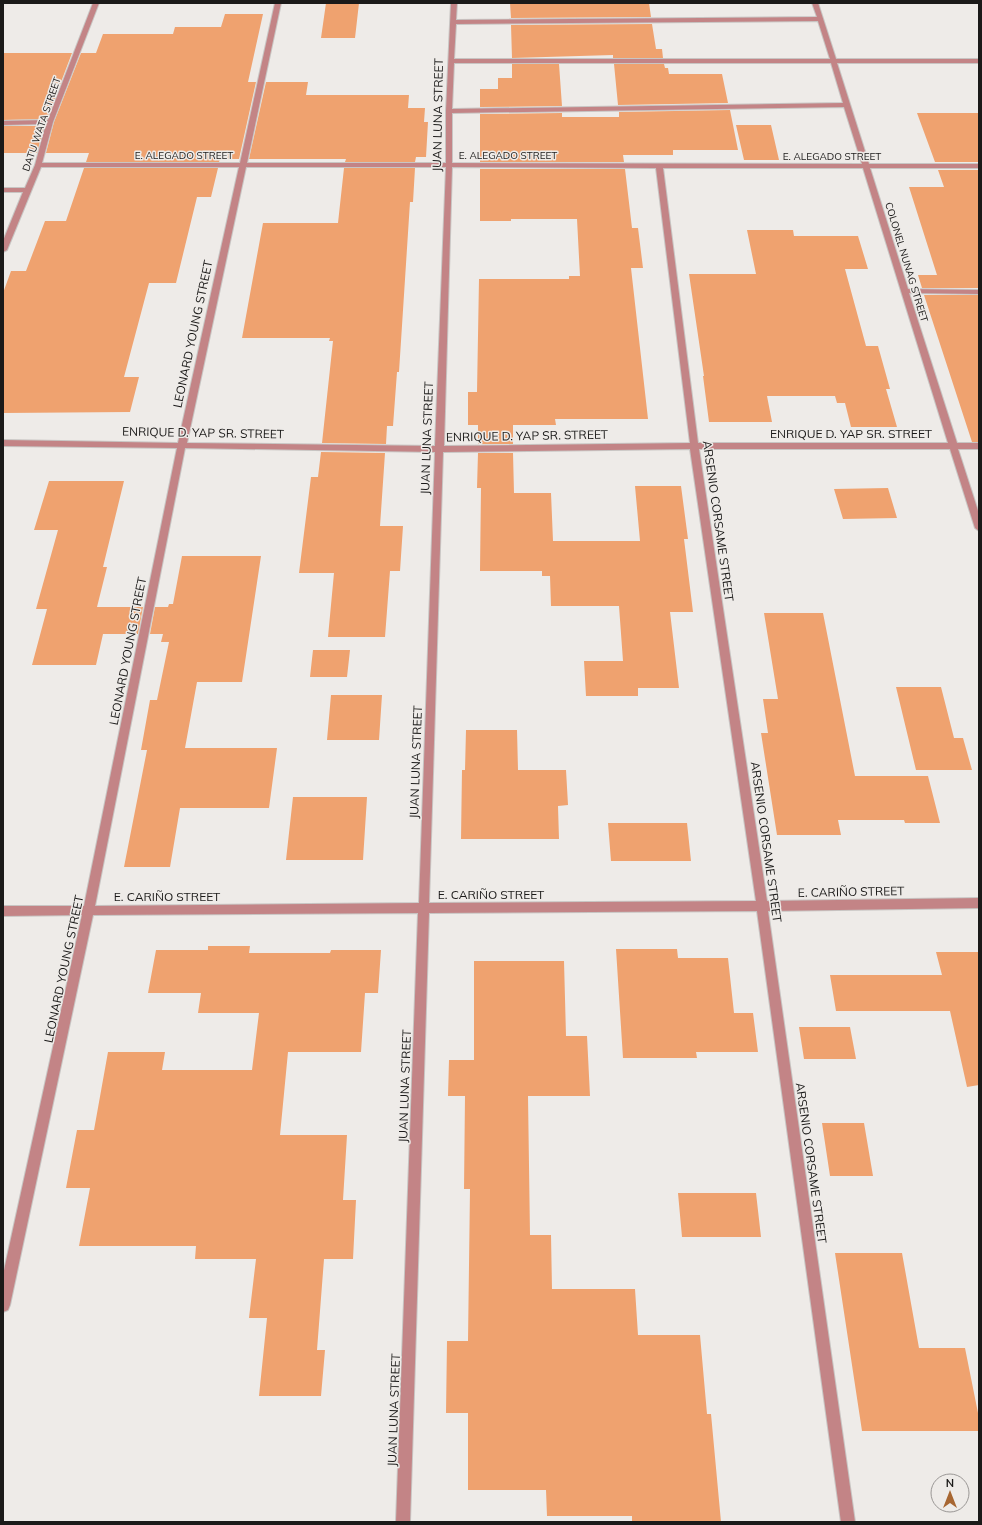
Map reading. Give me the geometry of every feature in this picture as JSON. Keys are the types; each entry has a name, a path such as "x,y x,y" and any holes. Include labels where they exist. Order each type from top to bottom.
{"street":[{"name":"DATU WATA STREET","path":"3,250 38,165 50,122 96,3"},
{"name":"LEONARD YOUNG STREET","path":"3,1305 89,910 182,445 278,3"},
{"name":"JUAN LUNA STREET","path":"403,1522 425,908 449,166 449,111 454,3"},
{"name":"COLONEL NUNAG STREET","path":"815,3 979,528"},
{"path":"452,22 820,19"},
{"path":"452,61 979,61"},
{"path":"449,111 848,105"},
{"path":"3,123 50,122"},
{"name":"E. ALEGADO STREET","path":"38,165 979,166"},
{"name":"ARSENIO CORSAME STREET","path":"659,165 694,446 762,906 848,1522"},
{"path":"3,190 28,190"},
{"path":"904,291 979,292"},
{"name":"ENRIQUE D. YAP SR. STREET","path":"3,443 440,449 694,446 979,446"},
{"name":"E. CARIÑO STREET","path":"3,911 762,906 979,903"}],"building":[{"path":"326,3 359,3 355,38 321,38"},
{"path":"510,3 649,3 651,17 511,18"},
{"path":"225,14 263,14 248,82 256,82 239,159 220,159 219,162 86,162 89,153 46,153 54,122 81,53 96,53 103,34 173,34 175,27 221,27"},
{"path":"652,24 656,49 662,49 663,58 613,58 613,55 512,58 511,25"},
{"path":"3,53 72,53 47,119 3,120"},
{"path":"512,64 559,64 562,106 480,107 480,89 498,89 498,78 512,78"},
{"path":"614,64 664,64 665,68 668,68 669,74 722,74 728,103 618,105"},
{"path":"266,82 308,82 306,95 409,95 408,108 425,108 424,122 428,122 426,157 416,157 415,162 345,162 346,159 249,159"},
{"path":"730,110 738,150 673,150 673,155 623,155 624,162 480,162 480,114 562,113 562,117 619,117 619,112"},
{"path":"917,113 979,113 979,162 935,162"},
{"path":"736,125 771,125 779,160 744,160"},
{"path":"3,126 44,126 37,153 3,153"},
{"path":"84,168 218,168 211,197 197,197 176,283 149,283 124,377 139,377 130,412 3,413 3,293 11,271 26,271 45,221 66,221"},
{"path":"344,168 415,168 413,202 410,202 399,372 397,372 393,426 387,426 386,444 322,443 333,341 329,341 330,338 242,338 263,223 338,223"},
{"path":"480,169 625,169 632,228 638,228 643,268 631,268 648,419 555,419 556,425 513,425 513,444 478,444 478,425 468,425 468,392 477,392 479,279 569,279 569,276 580,276 577,219 511,219 511,221 480,221"},
{"path":"938,170 979,170 979,288 922,288 918,275 937,275 909,187 944,187"},
{"path":"747,230 793,230 794,236 858,236 868,269 845,269 866,346 878,346 890,389 886,389 897,427 851,427 845,403 837,403 835,396 767,396 772,422 709,422 704,376 689,274 756,274"},
{"path":"924,295 979,295 979,442 972,442"},
{"path":"321,452 385,453 380,526 403,526 400,571 390,571 385,637 328,637 334,573 299,573 311,477 318,477"},
{"path":"478,453 513,453 514,493 551,493 553,541 640,541 635,486 681,486 688,539 684,539 693,612 670,612 679,688 638,688 638,696 586,696 584,661 623,661 619,606 551,606 550,576 542,576 542,571 480,571 481,488 477,488"},
{"path":"49,481 124,481 103,567 107,567 97,607 143,607 138,634 103,634 96,665 32,665 47,609 36,609 58,530 34,530"},
{"path":"888,488 897,518 843,519 834,489"},
{"path":"182,556 261,556 242,682 197,682 185,748 277,748 269,808 180,808 170,867 124,867 147,750 141,750 150,700 157,700 169,642 161,642 163,634 150,634 155,607 168,607 169,604 173,604"},
{"path":"764,613 823,613 855,776 928,776 940,823 905,823 904,820 838,820 841,835 777,835 761,733 768,733 763,699 778,699"},
{"path":"313,650 350,650 347,677 310,677"},
{"path":"896,687 941,687 954,738 963,738 972,770 916,770"},
{"path":"331,695 382,695 379,740 327,740"},
{"path":"466,730 517,730 518,770 566,770 568,805 558,806 559,839 461,839 462,770 465,770"},
{"path":"293,797 367,797 363,860 286,860"},
{"path":"608,823 687,823 691,861 611,861"},
{"path":"208,946 250,946 249,953 330,953 331,950 381,950 378,993 365,993 361,1052 288,1052 280,1135 347,1135 343,1200 356,1200 353,1259 324,1259 317,1350 325,1350 321,1396 259,1396 267,1318 249,1318 256,1259 195,1259 196,1246 79,1246 90,1188 66,1188 77,1130 94,1130 108,1052 165,1052 162,1070 252,1070 259,1013 198,1013 201,993 148,993 156,950 208,950"},
{"path":"616,949 677,949 678,958 728,958 734,1013 753,1013 758,1052 696,1052 697,1058 623,1058"},
{"path":"936,952 979,952 979,1085 967,1087 950,1011 836,1011 830,975 942,975"},
{"path":"474,961 564,961 566,1036 587,1036 590,1096 528,1096 530,1235 551,1235 552,1289 635,1289 638,1335 700,1335 707,1414 711,1414 721,1522 632,1522 632,1516 547,1516 546,1490 468,1490 468,1413 446,1413 447,1341 468,1341 470,1189 464,1189 465,1096 448,1096 449,1060 474,1060"},
{"path":"799,1027 850,1027 856,1059 804,1059"},
{"path":"822,1123 864,1123 873,1176 830,1176"},
{"path":"678,1193 756,1193 761,1237 682,1237"},
{"path":"835,1253 902,1253 919,1348 965,1348 979,1418 979,1431 862,1431"}]}
